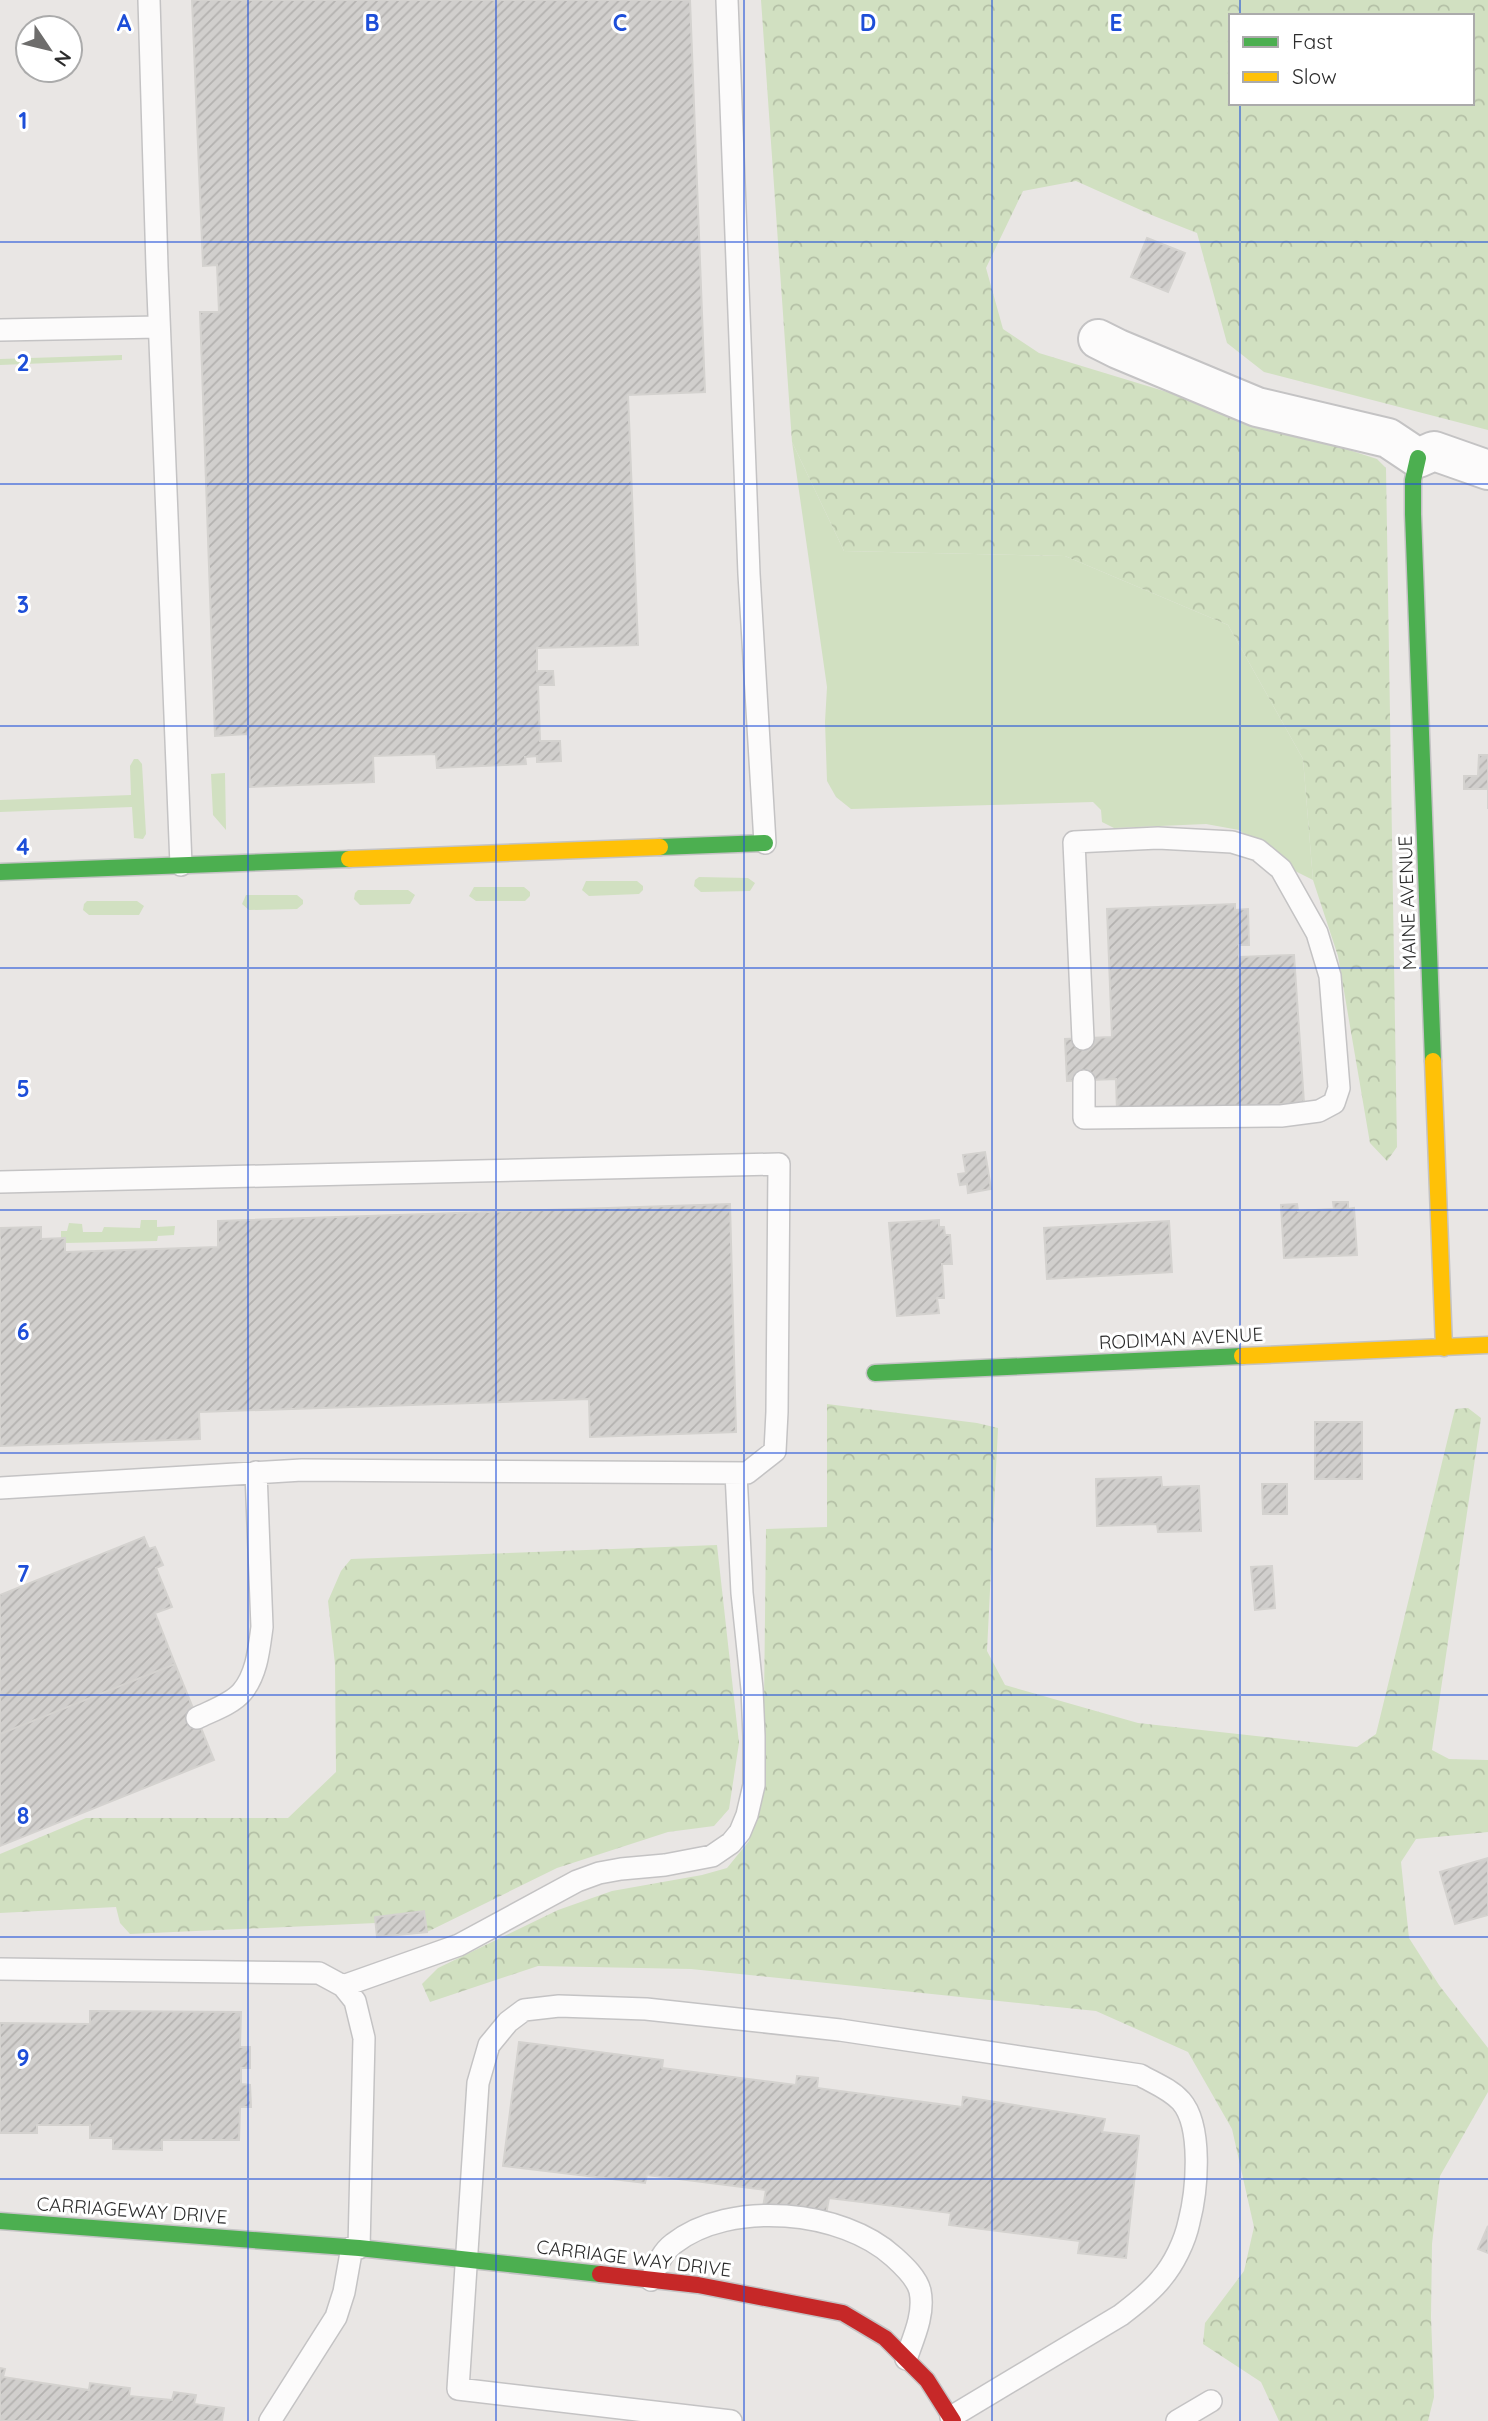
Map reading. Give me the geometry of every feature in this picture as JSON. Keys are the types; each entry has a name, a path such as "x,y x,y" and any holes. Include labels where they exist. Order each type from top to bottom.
{"street":[{"path":"1098,339 1257,407 1388,438 1418,458 1434,452 1488,470"},
{"name":"MAINE AVENUE","path":"1418,458 1413,480 1413,514 1444,1348"},
{"path":"0,872 765,843"},
{"name":"RODIMAN AVENUE","path":"875,1373 1488,1345"},
{"name":"CARRIAGEWAY DRIVE","path":"0,2221 262,2241"},
{"name":"CARRIAGE WAY DRIVE","path":"262,2241 356,2247 698,2285 843,2313 885,2338 927,2380 952,2419"}],"lane":[{"path":"149,0 181,865"},
{"path":"727,0 749,574 765,843"},
{"path":"0,330 159,327"},
{"path":"1083,1039 1073,842 1158,838 1232,842 1258,850 1281,869 1317,933 1330,976 1339,1088 1334,1103 1320,1111 1281,1116 1084,1118 1084,1081"},
{"path":"0,1182 779,1164 775,1451 747,1473 315,1470 0,1488"},
{"path":"197,1718 241,1693 253,1671 258,1652 262,1627 256,1472"},
{"path":"343,1986 459,1945 588,1877 621,1869 665,1865 712,1856 731,1843 740,1832 754,1785 754,1736 752,1689 741,1593 736,1473"},
{"path":"0,1969 319,1973 343,1986 355,2001 364,2038 356,2247 336,2317 270,2421"},
{"path":"731,2421 458,2389 478,2083 489,2045 508,2022 524,2010 559,2006 646,2009 840,2030 1140,2075 1163,2087 1181,2102 1191,2120 1195,2185 1189,2223 1179,2251 1161,2279 1142,2299 1121,2315 952,2419"},
{"path":"651,2280 660,2258 671,2245 687,2234 714,2223 741,2217 769,2216 831,2222 858,2233 888,2251 907,2269 920,2290 920,2315 906,2359"},
{"path":"1177,2421 1211,2401"}],"green space":[{"path":"761,0 1488,0 1488,430 1264,372 1227,343 1197,233 1076,181 1023,191 986,268 1003,329 1039,353 1377,459 1386,468 1397,1147 1387,1161 1370,1143 1338,956 1313,880 1303,759 1228,625 1065,556 844,551 792,442"},
{"path":"122,355 122,360 0,365 0,359"},
{"path":"792,442 844,551 1065,556 1228,625 1303,759 1313,880 1289,868 1239,830 1206,824 1114,828 1102,822 1101,810 1093,802 851,809 836,797 827,781 827,687"},
{"path":"134,759 138,759 142,764 146,834 143,839 134,838 132,807 0,812 0,800 131,795 130,766"},
{"path":"225,773 226,830 213,815 211,774"},
{"path":"699,877 748,878 755,883 750,891 701,892 694,886"},
{"path":"586,881 637,881 643,886 643,890 639,894 589,896 582,890"},
{"path":"474,887 524,887 530,892 530,896 525,901 476,901 469,896"},
{"path":"358,890 408,890 415,895 410,904 360,905 354,899"},
{"path":"246,895 297,895 303,900 303,904 297,909 249,910 242,904"},
{"path":"87,901 137,901 144,906 139,915 89,915 83,910"},
{"path":"141,1220 157,1220 157,1227 175,1226 174,1235 158,1236 157,1241 65,1243 65,1239 61,1239 61,1231 67,1231 69,1223 82,1224 83,1232 102,1232 104,1227 140,1228"},
{"path":"827,1404 998,1428 987,1651 1005,1685 1138,1723 1357,1747 1376,1734 1455,1409 1468,1408 1481,1418 1432,1750 1449,1759 1488,1760 1488,1832 1416,1839 1401,1862 1409,1938 1439,1985 1488,2048 1488,2092 1440,2176 1432,2244 1434,2397 1428,2421 1279,2421 1261,2382 1203,2344 1205,2323 1244,2271 1254,2227 1232,2129 1188,2052 1096,2011 691,1969 538,1966 430,2002 422,1984 438,1968 558,1910 612,1891 727,1868 749,1841 763,1791 766,1529 827,1527"},
{"path":"717,1545 739,1743 729,1809 714,1826 668,1832 557,1868 427,1932 424,1911 376,1917 376,1923 130,1934 120,1923 116,1907 0,1913 0,1854 86,1818 288,1818 336,1772 335,1664 328,1601 341,1571 351,1559"}],"building":[{"path":"192,0 690,0 705,392 628,395 638,645 537,648 537,671 553,671 554,685 538,685 540,741 560,741 561,761 537,762 537,756 525,757 526,764 437,768 436,754 373,756 374,782 250,787 248,734 215,736 200,312 219,312 217,265 203,266"},
{"path":"1147,238 1185,253 1168,292 1131,277"},
{"path":"1479,755 1488,755 1488,789 1464,789 1464,776 1478,776"},
{"path":"1235,904 1235,910 1248,909 1249,945 1239,945 1239,957 1294,955 1304,1103 1117,1112 1116,1079 1067,1081 1065,1039 1112,1037 1107,909"},
{"path":"985,1152 991,1189 968,1193 967,1184 960,1185 958,1174 966,1173 963,1155"},
{"path":"1333,1202 1348,1202 1348,1209 1354,1208 1357,1255 1284,1258 1281,1205 1297,1204 1298,1211 1334,1209"},
{"path":"730,1204 736,1432 590,1437 589,1399 199,1412 200,1439 0,1446 0,1228 41,1227 41,1239 65,1238 65,1252 218,1247 218,1221"},
{"path":"939,1220 939,1227 944,1227 945,1235 950,1235 952,1264 942,1264 944,1298 937,1298 939,1313 897,1316 889,1223"},
{"path":"1169,1221 1172,1272 1047,1279 1044,1228"},
{"path":"1315,1422 1362,1422 1362,1479 1315,1479"},
{"path":"1161,1477 1162,1487 1199,1486 1201,1531 1158,1532 1157,1524 1097,1526 1096,1479"},
{"path":"1262,1484 1287,1484 1287,1514 1263,1514"},
{"path":"144,1537 149,1549 155,1547 163,1565 156,1568 172,1607 155,1613 175,1664 0,1734 0,1595"},
{"path":"1272,1566 1275,1608 1255,1610 1251,1567"},
{"path":"175,1664 214,1760 0,1846 0,1734"},
{"path":"1488,1858 1488,1915 1455,1924 1440,1872"},
{"path":"424,1911 427,1932 377,1937 375,1917"},
{"path":"90,2011 241,2012 240,2047 250,2047 250,2068 241,2068 241,2084 250,2085 251,2107 240,2107 239,2140 162,2140 162,2150 113,2149 113,2138 90,2138 90,2125 37,2125 37,2133 0,2133 0,2023 90,2024"},
{"path":"519,2042 663,2060 662,2068 796,2085 797,2076 818,2078 817,2088 962,2107 963,2097 1105,2119 1102,2132 1139,2136 1126,2258 1078,2253 1080,2241 949,2225 951,2213 829,2198 826,2215 763,2207 766,2190 647,2175 645,2183 503,2166"},
{"path":"1488,2226 1488,2253 1478,2249"},
{"path":"0,2368 5,2369 3,2377 89,2390 90,2383 130,2388 129,2396 172,2400 174,2392 196,2395 194,2404 224,2408 222,2421 0,2421"}],"traffic: fast":[{"path":"1418,458 1413,480 1413,514 1433,1061"},
{"path":"660,847 765,843"},
{"path":"0,872 349,859"},
{"path":"875,1373 1242,1356"},
{"path":"0,2221 359,2248 600,2274"}],"traffic: slow":[{"path":"349,859 660,847"},
{"path":"1433,1061 1444,1348"},
{"path":"1242,1356 1488,1345"}],"traffic: jam":[{"path":"600,2274 698,2285 843,2313 885,2338 927,2380 953,2421"}]}
